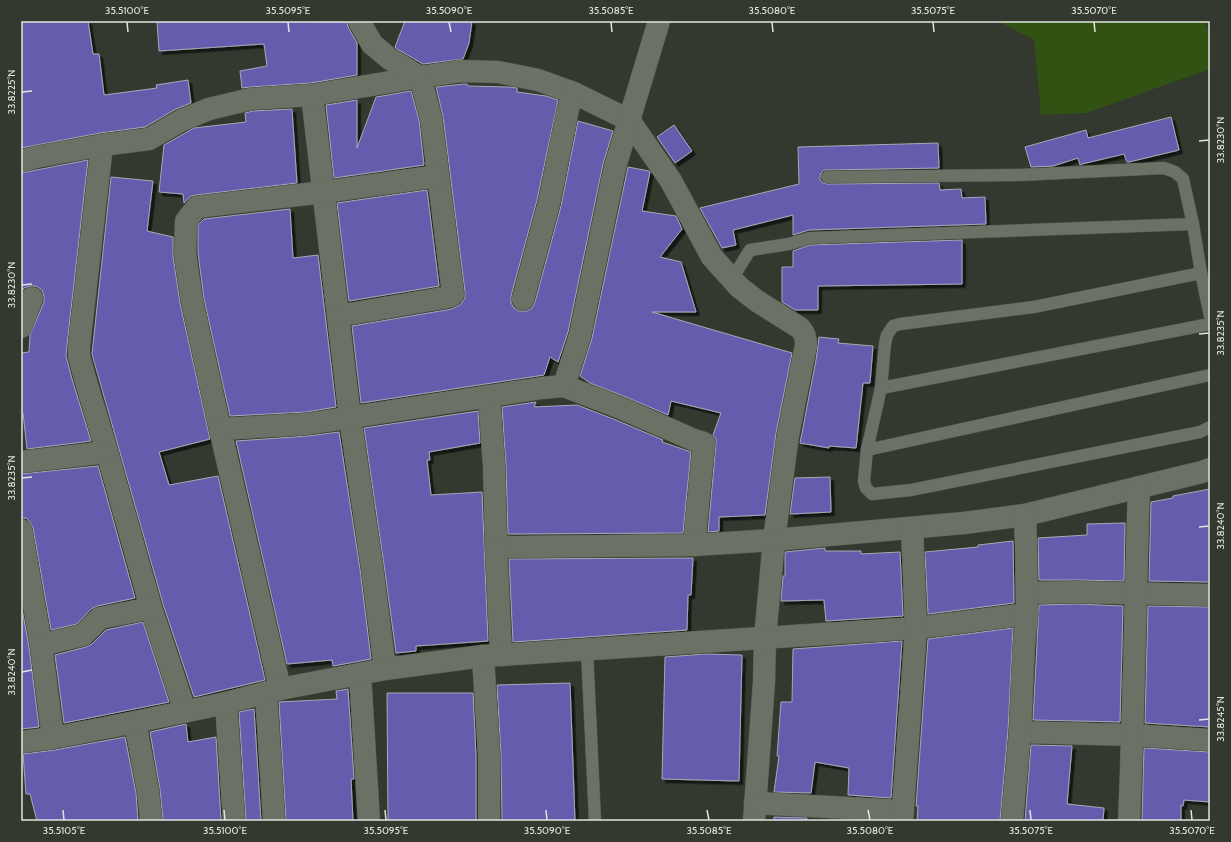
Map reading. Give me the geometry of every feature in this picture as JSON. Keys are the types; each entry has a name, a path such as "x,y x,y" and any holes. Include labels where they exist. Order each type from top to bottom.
{"street":[{"path":"338,316 451,296 453,290 432,118 420,76 390,59 372,44 359,21"},
{"path":"564,386 580,335 616,167 659,21"},
{"path":"21,161 102,145 149,139 182,120 209,109 250,99 312,95 420,76 461,71 498,72 538,80 574,94 629,120 671,181 712,257 738,287 800,328 806,339 788,435 774,540 754,812 902,816 916,628 912,528"},
{"path":"523,300 549,203 568,108 574,94"},
{"path":"312,95 350,418 372,567 385,669"},
{"path":"102,145 79,356 151,608 185,711"},
{"path":"274,821 273,691 220,429 192,301 186,254 186,221 197,207 324,192 438,176"},
{"path":"21,327 32,298"},
{"path":"220,429 307,424 564,386 704,443 694,545"},
{"path":"489,821 488,756 496,547 494,466 490,396"},
{"path":"21,460 107,452"},
{"path":"496,547 694,545 774,540 964,523 1025,515 1210,469"},
{"path":"1129,821 1133,735 1135,594 1139,487"},
{"path":"1012,821 1020,732 1024,644 1027,614 1025,515"},
{"path":"21,530 41,645 53,738"},
{"path":"1027,593 1077,592 1210,595"},
{"path":"41,645 83,635 100,618 151,608"},
{"path":"21,742 53,738 135,722 273,691 385,669 492,655 916,628 1027,614"},
{"path":"360,674 369,821"},
{"path":"226,702 234,821"},
{"path":"135,722 148,791 151,821"},
{"path":"1020,732 1133,735 1210,740"}],"lane":[{"path":"826,177 1020,175 1164,168 1175,172 1183,179 1210,316"},
{"path":"732,279 750,250 789,244 809,238 1193,224"},
{"path":"1201,273 1034,308 893,326 887,335 885,344 881,388 867,450 864,481 866,488 872,494 911,490 1200,432 1210,426"},
{"path":"881,388 1210,324"},
{"path":"867,450 1210,375"},
{"path":"587,650 595,821"}],"green space":[{"path":"998,21 1205,21 1210,37 1210,69 1086,113 1041,115 1034,40"}],"building":[{"path":"21,21 88,21 93,54 99,54 104,95 157,88 156,85 188,80 191,103 176,109 145,127 100,133 21,148"},
{"path":"157,21 347,22 348,27 357,43 357,75 311,83 242,88 240,71 267,66 264,44 159,51"},
{"path":"405,21 472,21 469,43 463,59 423,64 397,49 395,47"},
{"path":"467,84 468,86 517,88 517,92 546,96 558,100 537,200 511,296 511,303 514,308 519,311 527,311 532,308 535,302 561,206 578,121 613,131 603,164 568,332 558,362 550,357 544,375 361,403 352,326 452,309 460,305 465,298 443,116 436,87"},
{"path":"411,91 419,120 424,165 334,178 326,105 357,100 357,148 376,97"},
{"path":"292,109 297,183 196,195 191,196 184,203 183,194 159,192 164,145 194,128 246,122 245,113 253,111"},
{"path":"1171,117 1179,150 1129,162 1127,162 1124,154 1080,165 1078,158 1053,166 1031,167 1025,147 1086,130 1088,138"},
{"path":"674,125 692,151 675,163 657,137"},
{"path":"938,143 939,168 824,170 821,173 820,180 827,184 939,183 940,190 961,189 962,198 985,197 986,224 809,230 793,235 793,215 733,230 736,245 722,248 700,208 799,184 798,147"},
{"path":"88,160 66,356 91,441 27,449 23,413 21,413 21,353 29,352 30,335 44,302 44,296 42,290 36,286 24,288 21,293 21,173"},
{"path":"628,167 650,172 642,211 676,216 682,229 660,257 681,262 696,312 652,312 792,353 776,433 765,515 719,517 719,531 708,532 716,444 716,439 713,435 721,413 671,401 668,415 590,383 580,376 592,338"},
{"path":"111,177 153,181 147,231 173,237 173,256 180,303 210,439 159,452 169,485 218,476 265,680 194,697 163,604 92,354"},
{"path":"427,190 439,286 349,301 337,203"},
{"path":"290,209 293,258 318,255 336,407 306,412 230,416 204,299 198,253 198,225 204,219"},
{"path":"962,240 962,284 818,286 818,310 795,310 782,302 782,267 793,267 793,251 810,245"},
{"path":"819,337 839,339 838,343 873,346 870,383 863,383 856,448 829,446 829,448 800,443"},
{"path":"536,402 534,407 577,405 663,440 662,442 691,452 683,533 508,534 506,466 502,407"},
{"path":"478,411 480,443 429,452 430,460 427,460 431,495 482,492 488,641 416,646 416,651 396,653 364,428"},
{"path":"339,432 360,569 371,659 333,666 332,660 287,664 236,441 308,436"},
{"path":"98,466 135,598 97,606 91,609 77,624 51,630 33,528 26,518 21,518 21,474"},
{"path":"830,477 831,512 790,514 795,478"},
{"path":"1210,489 1210,582 1149,581 1151,502"},
{"path":"1125,523 1124,581 1039,580 1038,538 1087,535 1087,524"},
{"path":"1013,541 1014,603 928,614 925,552 978,547 978,545"},
{"path":"825,548 825,551 861,551 861,554 900,552 903,616 826,621 824,600 781,601 783,576 785,576 785,552"},
{"path":"693,558 691,595 688,595 687,630 513,642 509,559"},
{"path":"21,603 29,647 39,727 21,729"},
{"path":"1077,604 1123,606 1120,722 1033,720 1039,605"},
{"path":"1148,606 1210,607 1210,727 1145,723"},
{"path":"143,622 169,702 64,723 55,655 86,647 92,644 106,630"},
{"path":"1013,628 1008,731 1000,821 917,821 918,806 916,806 928,639"},
{"path":"902,641 891,798 848,795 849,768 815,762 811,793 774,792 779,756 777,756 781,702 792,702 793,649"},
{"path":"706,654 742,655 739,781 662,779 665,657"},
{"path":"570,683 575,821 502,821 501,755 497,685"},
{"path":"348,689 354,779 351,779 353,821 286,821 279,702 337,699 336,691"},
{"path":"387,693 473,693 476,756 476,821 388,821"},
{"path":"254,709 261,821 246,821 239,712"},
{"path":"186,724 188,742 216,737 221,821 163,821 160,789 150,732"},
{"path":"125,737 136,793 138,821 37,821 30,794 26,794 23,754 55,750"},
{"path":"1031,745 1072,746 1067,804 1104,808 1103,821 1025,821"},
{"path":"1144,748 1210,752 1210,802 1184,800 1183,806 1181,805 1181,821 1142,821"},
{"path":"774,817 807,818 806,821 774,821"}]}
